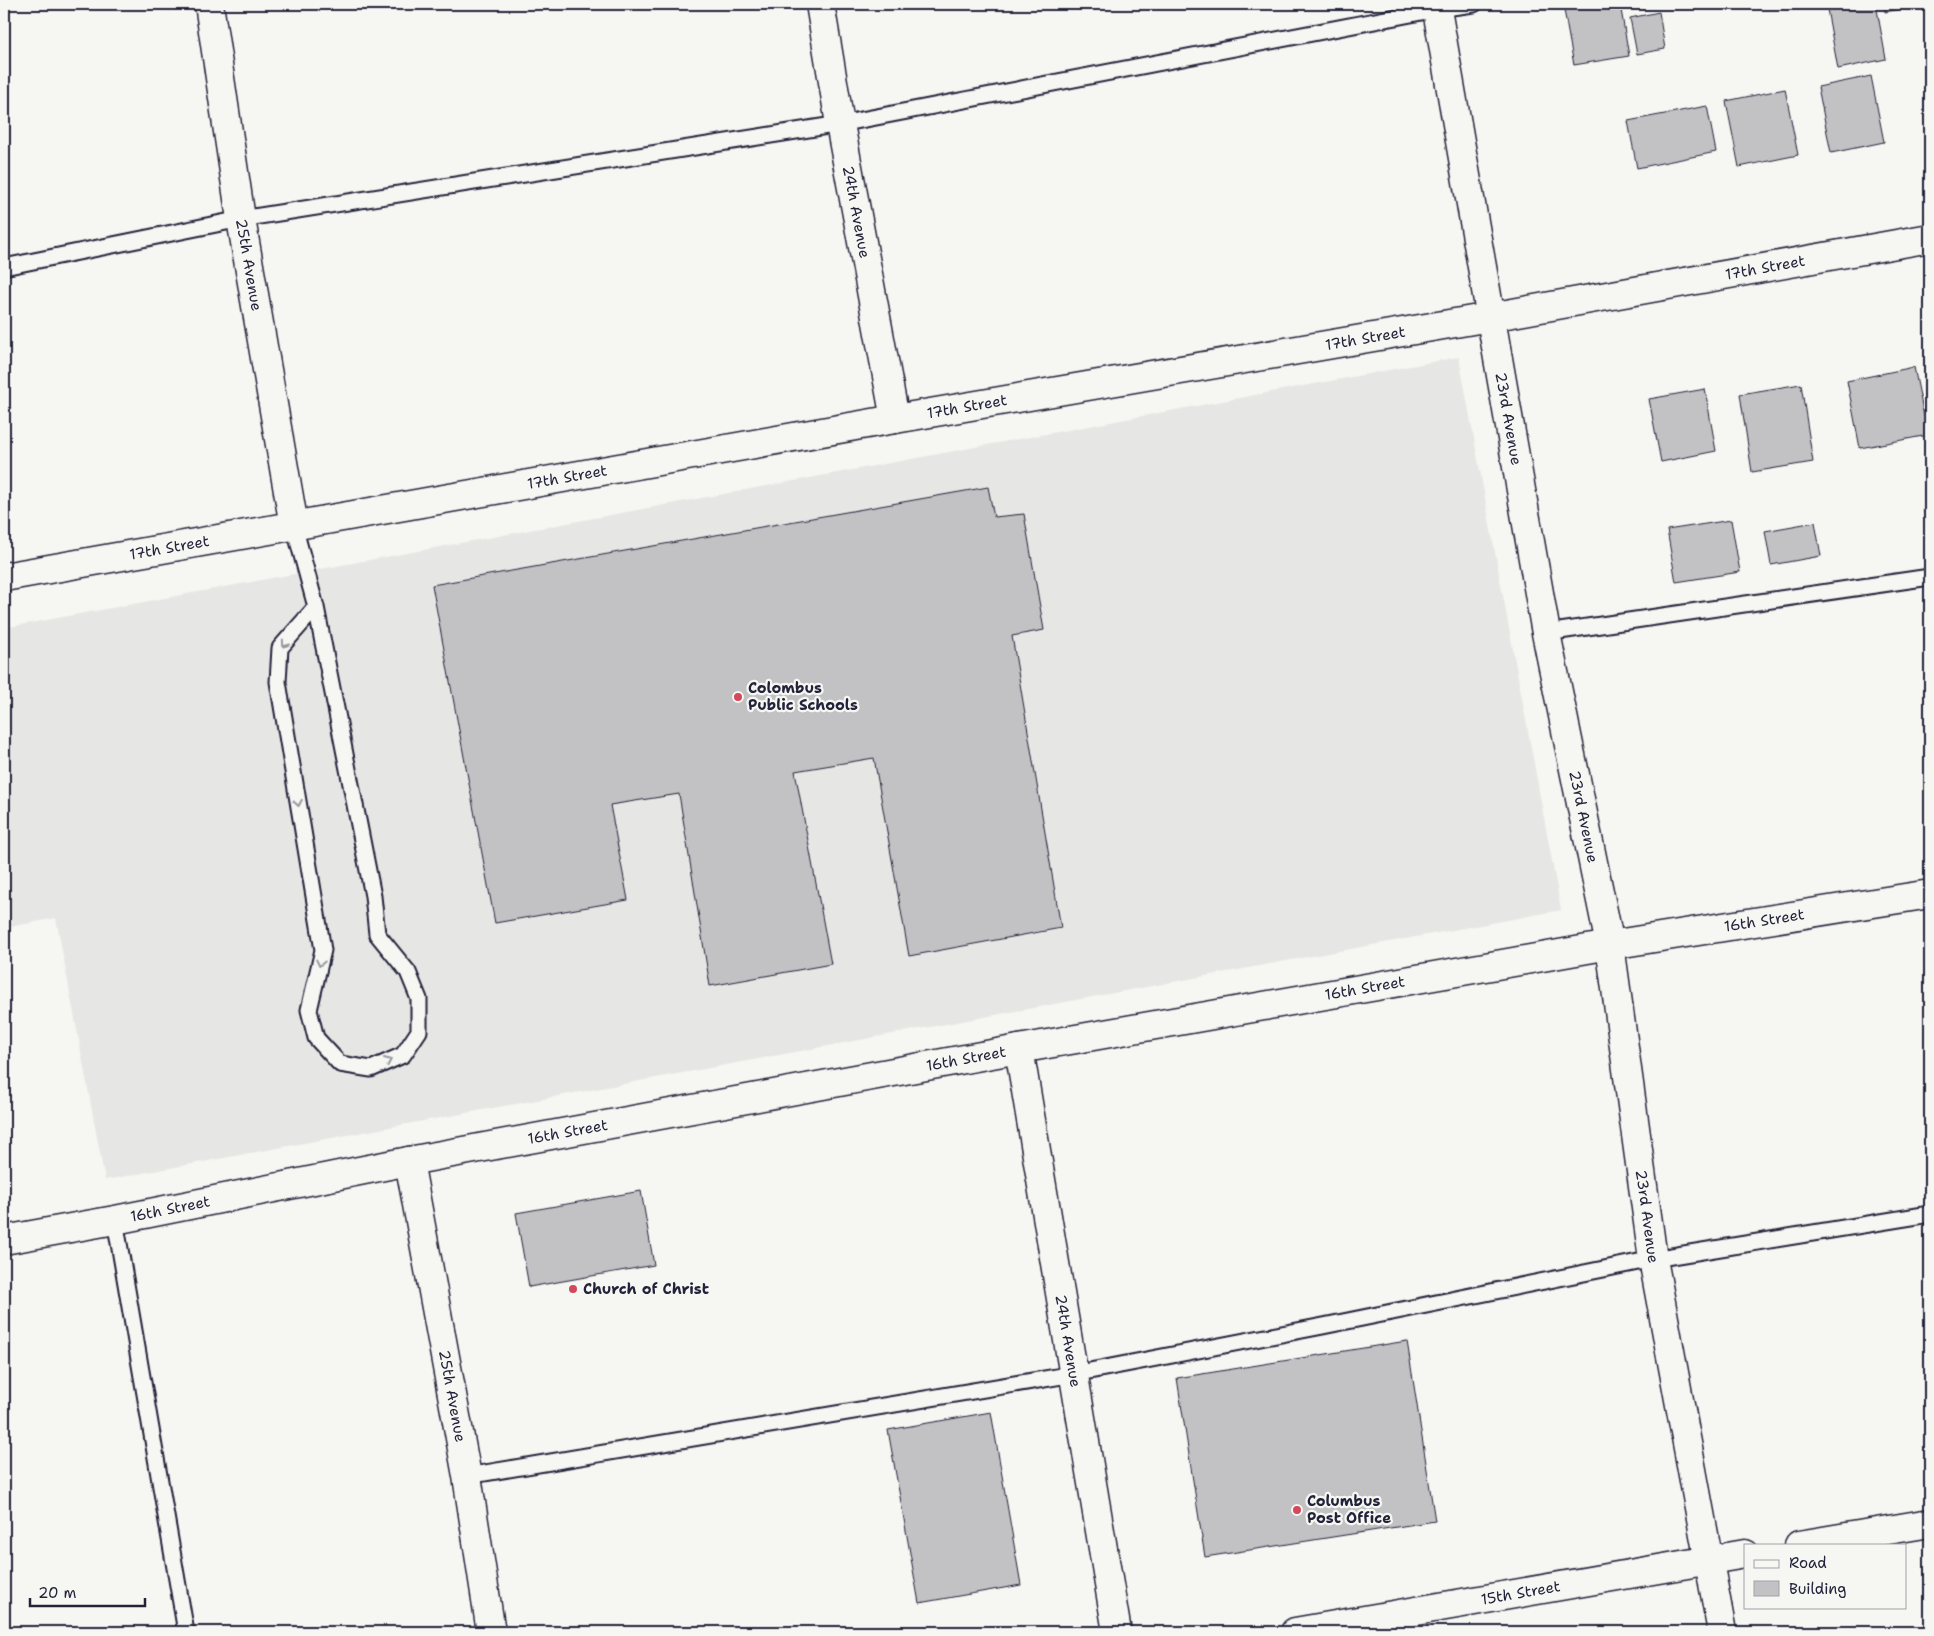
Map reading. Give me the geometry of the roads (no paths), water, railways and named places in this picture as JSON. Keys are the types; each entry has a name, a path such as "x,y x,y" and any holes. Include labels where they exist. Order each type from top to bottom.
{"street":[{"name":"25th Avenue","path":"209,4 242,219 294,526"},
{"name":"24th Avenue","path":"820,4 840,124 896,419"},
{"name":"23rd Avenue","path":"1437,6 1546,633 1610,945 1653,1259 1722,1632"},
{"name":"17th Street","path":"4,577 896,419 1490,317 1930,238"},
{"name":"16th Street","path":"4,1240 115,1220 409,1161 1019,1049 1610,945 1930,894"},
{"name":"24th Avenue","path":"1019,1049 1117,1632"},
{"name":"25th Avenue","path":"409,1161 467,1476 491,1632"},
{"path":"1804,1544 1930,1523"},
{"name":"15th Street","path":"1294,1632 1744,1554"}],"lane":[{"path":"4,267 242,219 840,124 1437,6 1474,4"},
{"path":"294,526 316,607 373,896 378,934 408,972 418,999 419,1031 403,1055 371,1069 340,1064 316,1038 309,1010 323,950 278,682 280,648 316,607"},
{"path":"1546,633 1930,577"},
{"path":"467,1476 1074,1374 1653,1259 1930,1214"},
{"path":"115,1220 186,1632"}],"place":[{"name":"Colombus Public Schools","path":"738,697"},
{"name":"Church of Christ","path":"573,1289"},
{"name":"Columbus Post Office","path":"1297,1510"}]}
